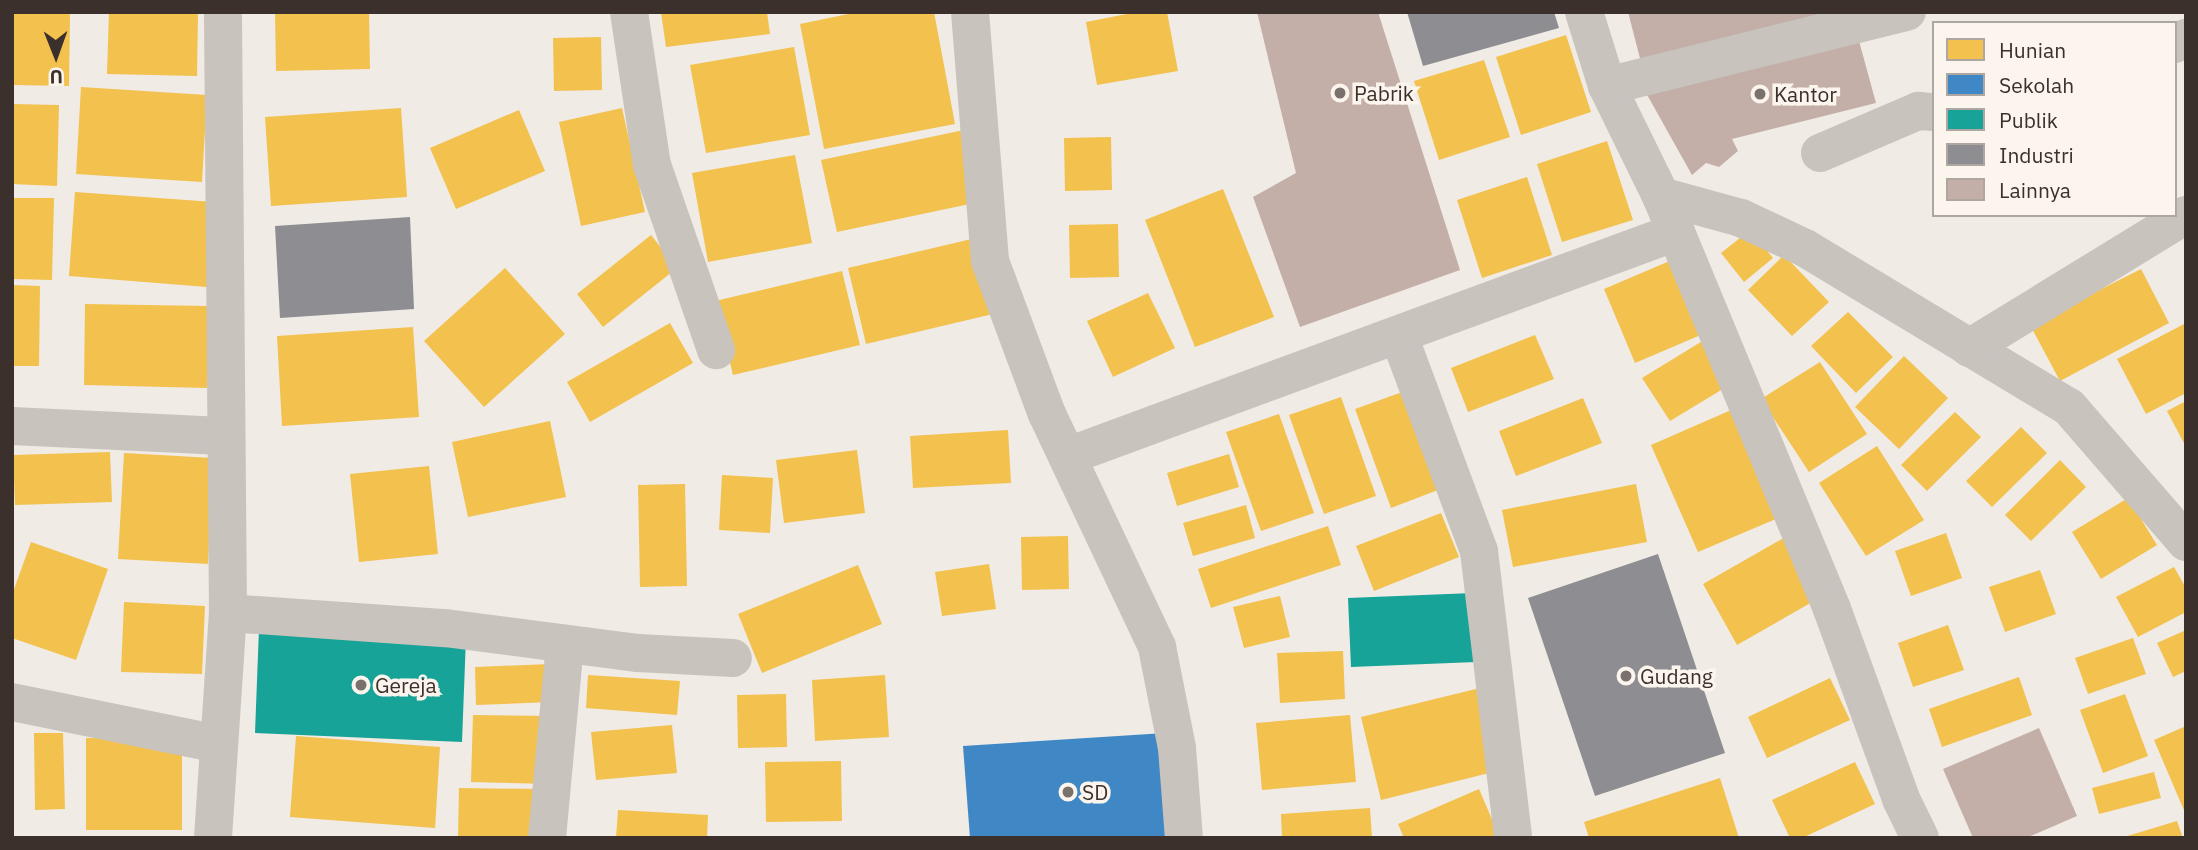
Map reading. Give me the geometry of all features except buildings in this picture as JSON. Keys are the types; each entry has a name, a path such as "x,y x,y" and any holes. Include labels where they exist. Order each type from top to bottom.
{"street":[{"path":"213,838 228,613 223,436 223,12"},
{"path":"629,12 652,165 716,350"},
{"path":"970,12 990,261 1047,414 1157,647 1177,748 1184,838"},
{"path":"1584,12 1607,86 1676,232 1827,596 1901,799 1920,838"},
{"path":"1607,86 1907,12"},
{"path":"1820,153 1918,111 1932,112"},
{"path":"1661,196 1762,225 2069,407 2186,541"},
{"path":"1969,348 2186,215"},
{"path":"1068,456 1676,232"},
{"path":"1399,336 1479,551 1513,838"},
{"path":"12,426 223,436"},
{"path":"228,613 445,628 565,643 733,658"},
{"path":"547,838 565,643"},
{"path":"12,702 218,744"}],"place":[{"name":"Pabrik","path":"1340,93"},
{"name":"Kantor","path":"1760,94"},
{"name":"Gudang","path":"1626,676"},
{"name":"Gereja","path":"361,685"},
{"name":"SD","path":"1068,792"}]}
